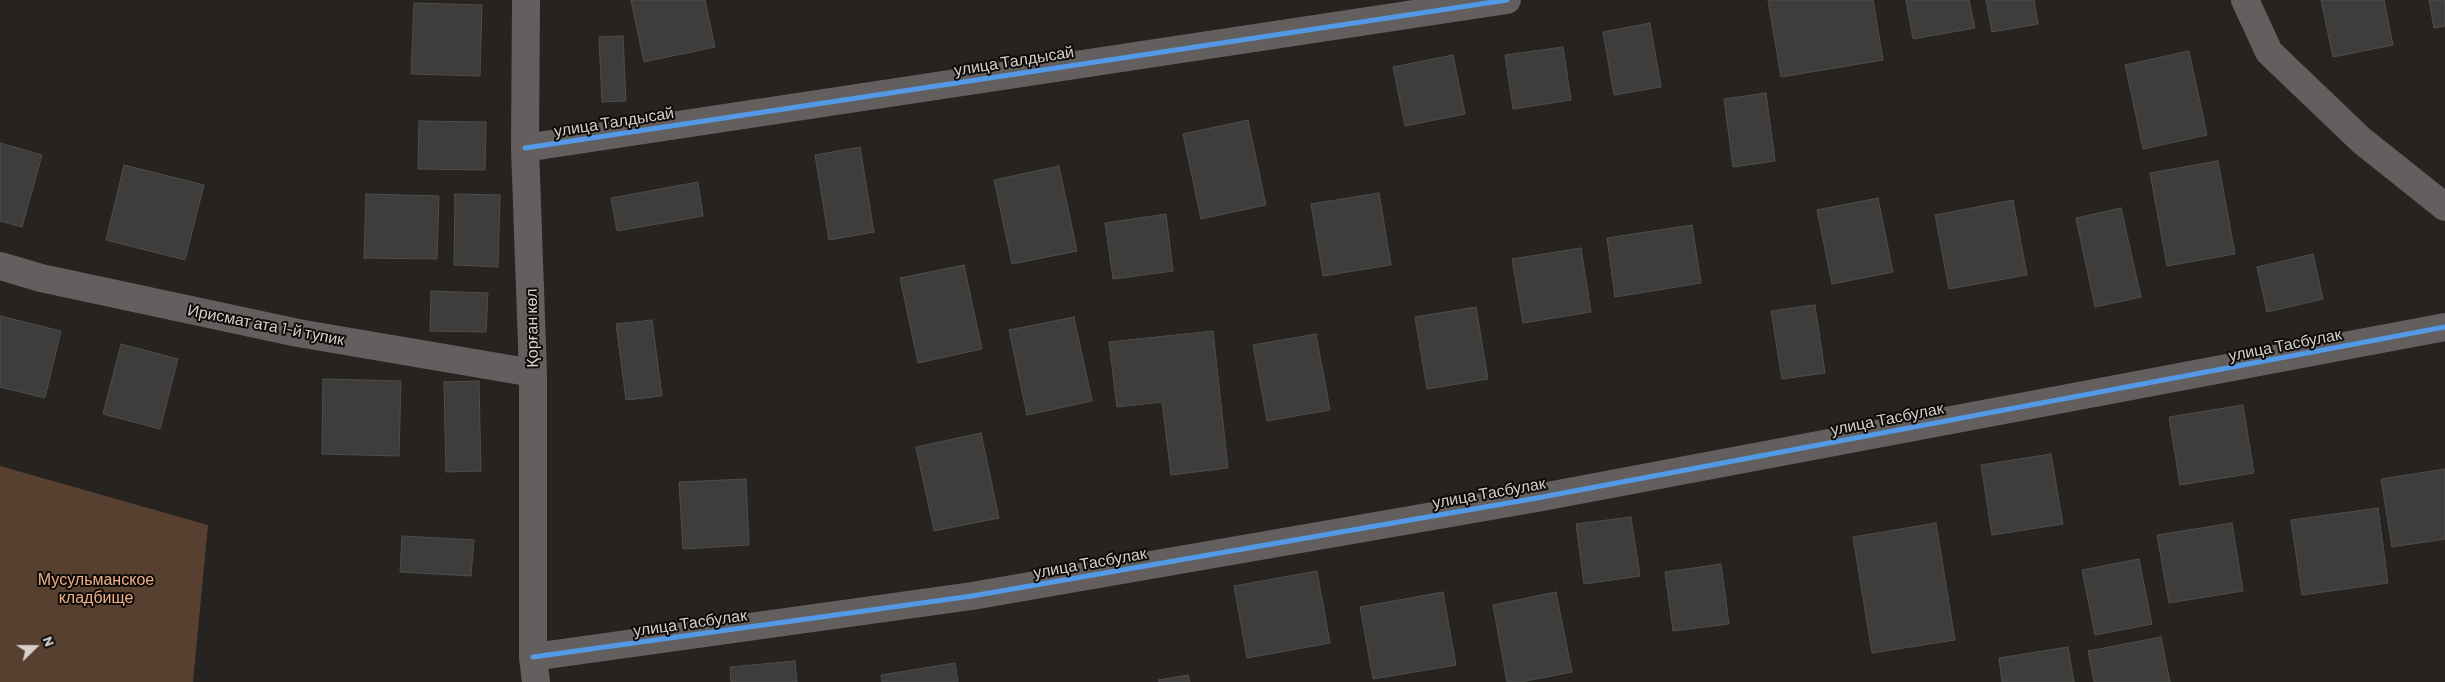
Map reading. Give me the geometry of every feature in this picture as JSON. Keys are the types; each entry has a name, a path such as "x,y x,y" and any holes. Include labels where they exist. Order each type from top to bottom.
{"street":[{"name":"Қорған көл","path":"526,0 525,148 533,373 535,670"},
{"name":"улица Талдысай","path":"525,148 1507,0"},
{"path":"2246,0 2269,52 2361,140 2445,207"},
{"name":"Ирисмат ата 1-й тупик","path":"0,266 51,280 298,333 533,373"},
{"name":"улица Тасбулак","path":"535,670 982,595 1547,496 2445,328"}],"green space":[{"name":"Мусульманское кладбище","path":"0,466 208,525 193,682 0,682"}],"building":[{"path":"631,0 705,0 715,47 644,62"},
{"path":"1768,0 1873,0 1883,60 1781,77"},
{"path":"1906,0 1969,0 1975,28 1913,39"},
{"path":"1986,0 2034,0 2038,24 1992,32"},
{"path":"2321,0 2384,0 2393,45 2333,57"},
{"path":"2429,0 2445,0 2445,26 2434,28"},
{"path":"414,3 482,5 480,76 411,74"},
{"path":"1650,23 1661,87 1614,95 1603,32"},
{"path":"623,36 626,101 602,102 599,37"},
{"path":"1563,47 1571,100 1513,109 1505,55"},
{"path":"2189,51 2207,135 2143,149 2125,65"},
{"path":"1453,55 1465,114 1405,126 1393,67"},
{"path":"1766,93 1775,161 1733,167 1724,99"},
{"path":"1248,120 1266,205 1201,219 1183,134"},
{"path":"419,121 486,122 485,170 418,169"},
{"path":"0,143 42,155 22,227 0,221"},
{"path":"860,147 874,232 829,240 815,155"},
{"path":"2218,161 2235,254 2167,266 2150,173"},
{"path":"124,165 204,185 185,260 106,240"},
{"path":"1059,166 1077,251 1012,264 994,180"},
{"path":"698,182 703,216 617,231 611,198"},
{"path":"1379,193 1391,265 1323,276 1311,204"},
{"path":"366,194 439,196 437,259 364,258"},
{"path":"455,194 500,195 498,267 454,265"},
{"path":"1878,198 1893,272 1832,284 1817,210"},
{"path":"2013,200 2027,275 1949,289 1935,215"},
{"path":"2121,208 2141,297 2095,307 2076,218"},
{"path":"1166,214 1173,271 1113,279 1105,223"},
{"path":"1692,225 1701,283 1615,297 1607,238"},
{"path":"1581,248 1591,312 1523,323 1512,259"},
{"path":"2313,254 2323,299 2267,312 2257,267"},
{"path":"964,265 982,349 918,363 900,278"},
{"path":"431,291 488,293 486,332 430,331"},
{"path":"1815,305 1825,373 1782,379 1771,311"},
{"path":"1476,307 1488,379 1427,389 1415,317"},
{"path":"0,316 61,331 45,398 0,387"},
{"path":"1074,317 1092,401 1027,415 1009,330"},
{"path":"652,320 662,396 626,400 616,324"},
{"path":"1213,331 1228,468 1171,475 1162,402 1117,407 1109,342"},
{"path":"1316,334 1330,410 1267,421 1253,345"},
{"path":"121,344 178,359 160,429 103,414"},
{"path":"323,379 401,381 399,456 322,454"},
{"path":"479,381 481,471 446,472 444,382"},
{"path":"2243,405 2254,473 2180,485 2169,417"},
{"path":"981,433 999,518 934,531 916,447"},
{"path":"2051,454 2063,524 1992,535 1981,465"},
{"path":"2445,469 2445,539 2392,547 2381,479"},
{"path":"746,479 749,545 683,549 679,482"},
{"path":"2378,508 2388,583 2302,595 2291,520"},
{"path":"1631,517 1640,576 1584,584 1576,524"},
{"path":"1936,523 1955,640 1872,653 1853,537"},
{"path":"2232,523 2243,591 2169,603 2157,535"},
{"path":"402,536 474,540 471,576 400,572"},
{"path":"2139,559 2152,624 2095,635 2082,570"},
{"path":"1721,564 1729,624 1673,631 1665,572"},
{"path":"1317,571 1330,643 1247,658 1234,586"},
{"path":"1443,592 1456,665 1373,679 1360,607"},
{"path":"1556,592 1572,672 1521,682 1507,682 1493,605"},
{"path":"2161,637 2170,682 2094,682 2088,651"},
{"path":"2068,647 2074,682 2002,682 1999,658"},
{"path":"795,661 797,682 731,682 730,667"},
{"path":"955,663 958,682 882,682 881,675"},
{"path":"1188,675 1190,682 1159,682 1158,680"}],"cycle path":[{"path":"525,148 1507,0"},
{"path":"533,657 972,596 1537,498 2445,327"}]}
